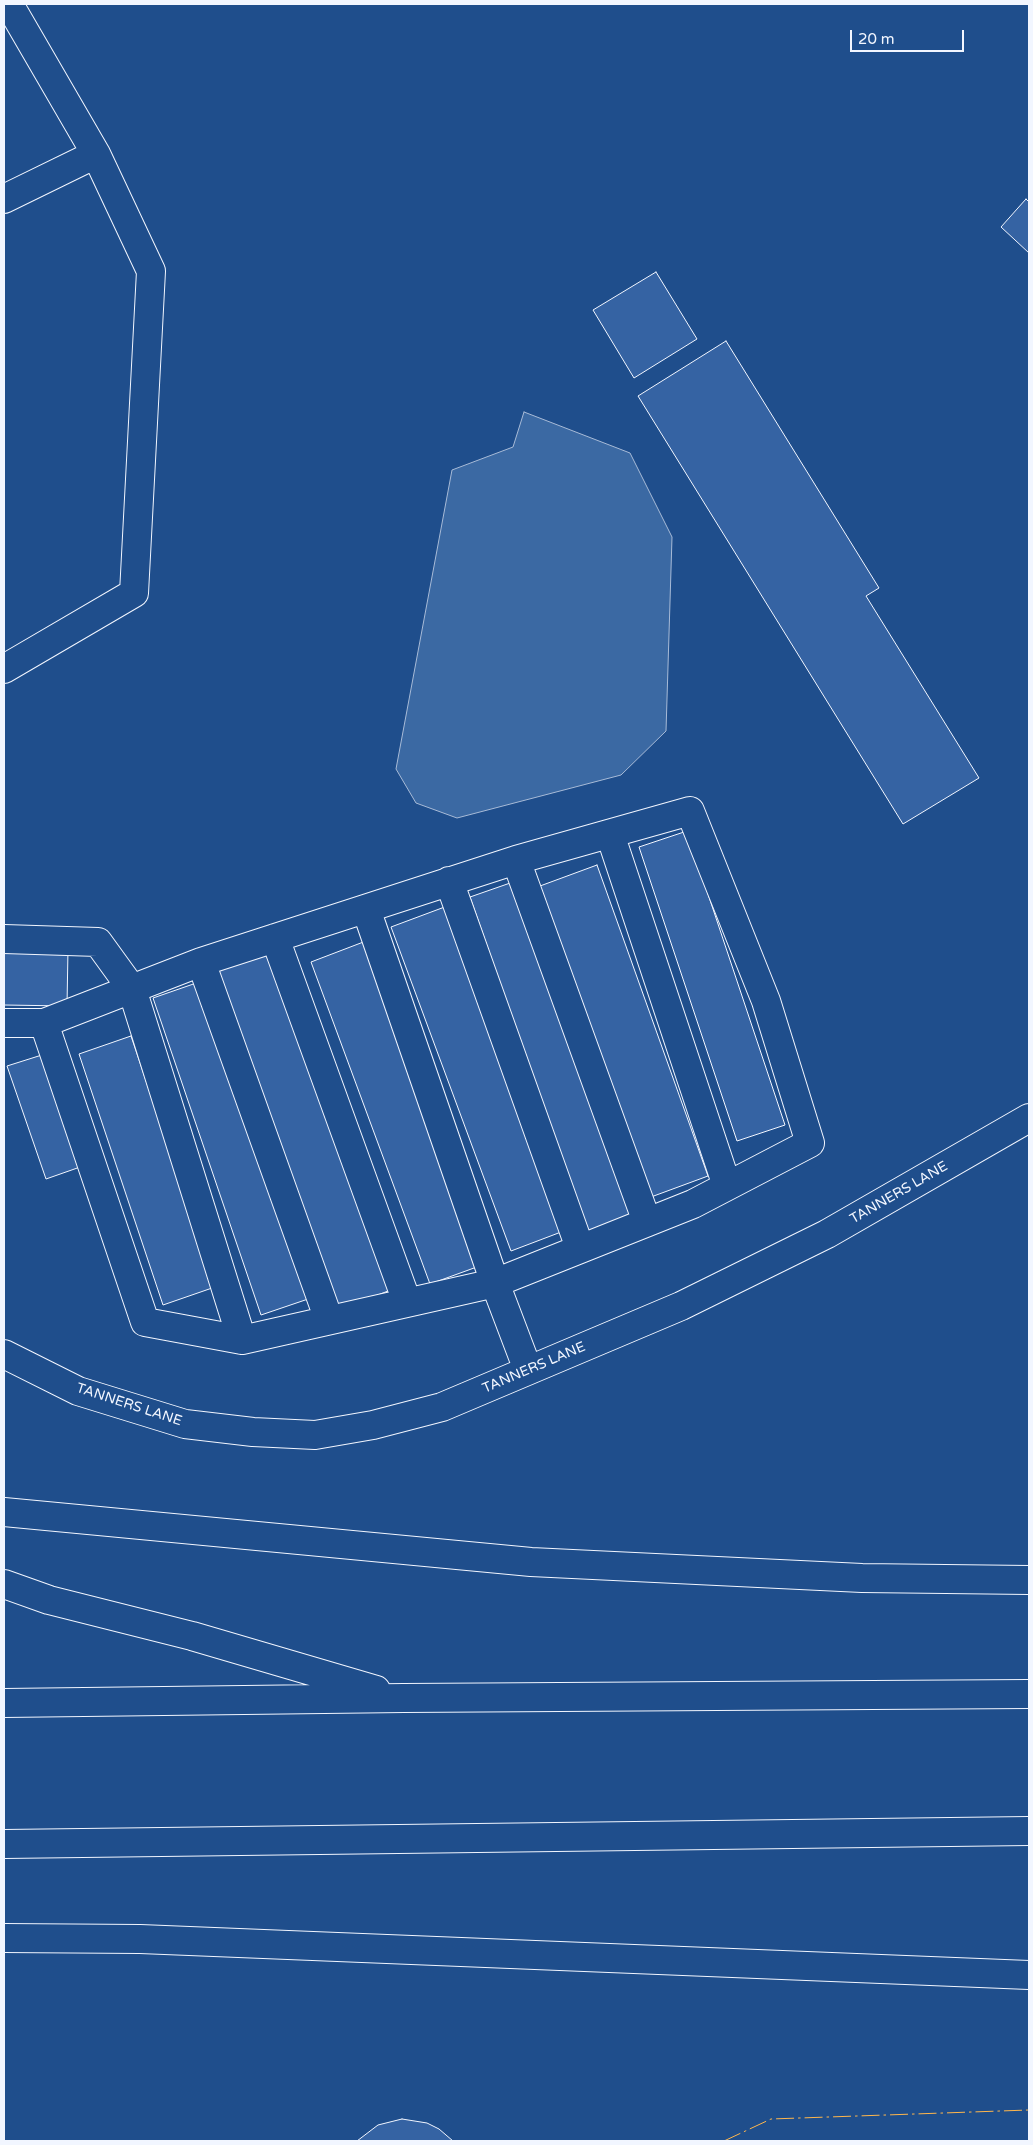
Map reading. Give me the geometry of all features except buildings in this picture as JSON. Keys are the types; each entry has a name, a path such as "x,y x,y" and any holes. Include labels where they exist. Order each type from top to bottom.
{"main road":[{"path":"4,669 134,593 151,270 96,154 9,4"},
{"path":"4,199 96,154"},
{"path":"4,1023 44,1023 201,962 366,908 516,860 690,812 766,1001 810,1143 693,1204 495,1283 242,1340 145,1322 44,1023"},
{"path":"610,834 727,1186"},
{"path":"516,860 647,1222"},
{"path":"449,882 580,1248"},
{"path":"366,908 495,1283 528,1370"},
{"path":"276,938 408,1302"},
{"path":"4,939 98,942 132,989 242,1340"},
{"path":"201,962 329,1320"},
{"name":"TANNERS LANE","path":"4,1354 78,1391 157,1417 185,1424 315,1435 373,1425 442,1407 680,1306 827,1234 1029,1118"},
{"path":"4,1512 531,1562 862,1578 1029,1580"},
{"path":"4,1584 49,1600 120,1620 192,1636 404,1698"},
{"path":"4,1703 1029,1694"},
{"path":"4,1844 1029,1831"},
{"path":"4,1938 140,1939 1029,1975"}],"water":[{"path":"524,412 630,453 672,537 666,731 621,775 457,818 416,803 396,769 452,470 513,447"}],"power":[{"path":"724,2141 771,2119 1029,2110"}]}
